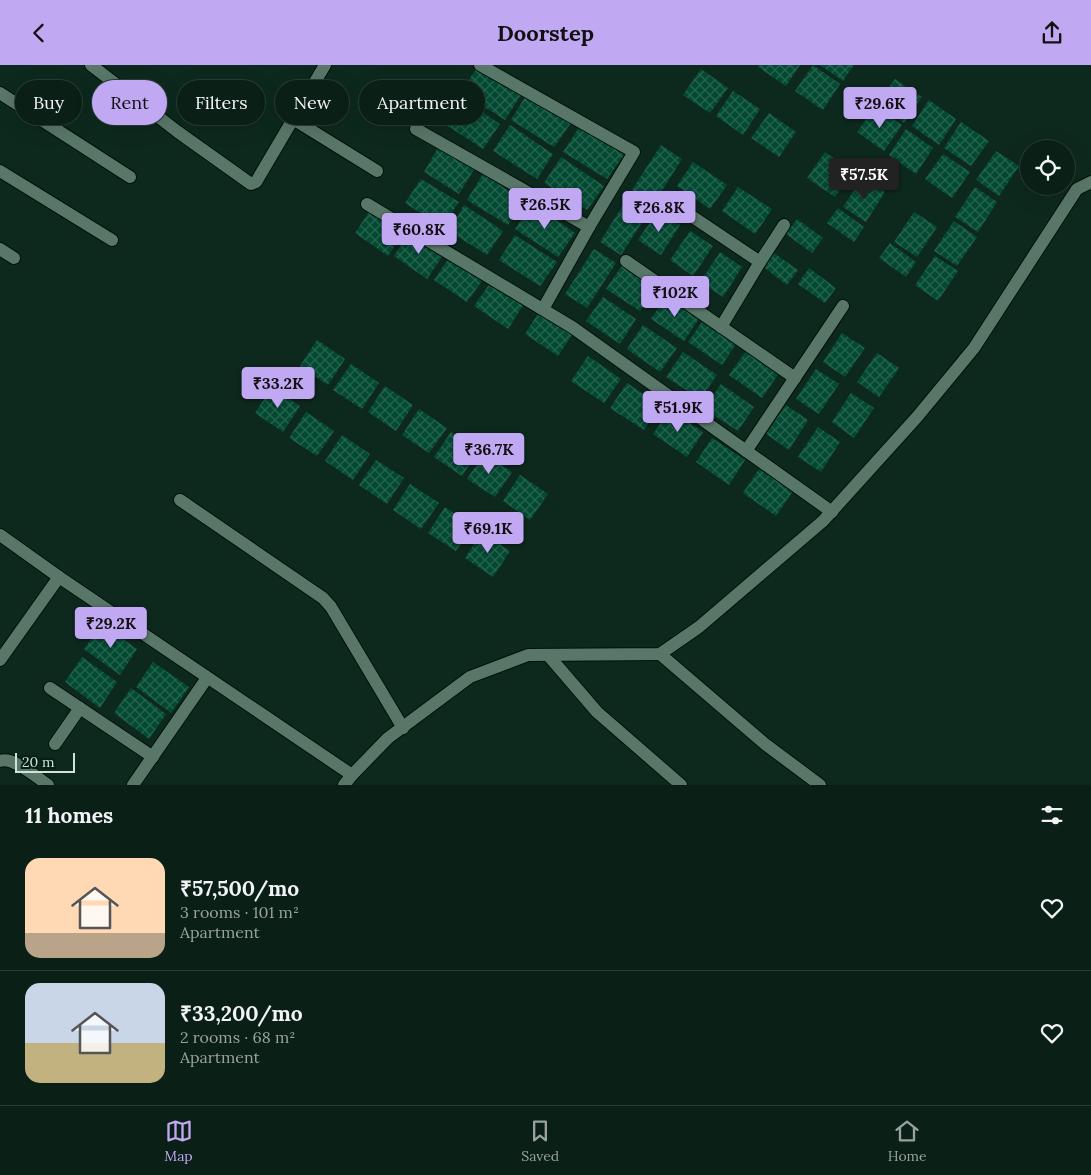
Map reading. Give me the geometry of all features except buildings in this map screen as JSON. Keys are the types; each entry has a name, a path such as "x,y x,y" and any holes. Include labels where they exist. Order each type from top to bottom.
{"street":[{"path":"91,65 251,185 256,181 289,125"},
{"path":"316,80 325,65"},
{"path":"480,65 633,150 634,155 589,227 543,309"},
{"path":"0,93 130,177"},
{"path":"303,125 377,171"},
{"path":"416,129 589,227"},
{"path":"0,171 112,240"},
{"path":"0,535 207,678 348,780 388,738 470,677 528,655 660,655 699,627 832,512 917,417 974,347 1077,189 1091,182"},
{"path":"666,199 760,261"},
{"path":"367,204 572,327 832,512"},
{"path":"722,327 760,261 784,225"},
{"path":"0,249 14,258"},
{"path":"626,261 795,378"},
{"path":"746,451 843,306"},
{"path":"180,500 323,598 331,607 403,728"},
{"path":"0,660 59,577"},
{"path":"548,655 597,711 681,785"},
{"path":"660,655 765,745 820,785"},
{"path":"133,785 207,678"},
{"path":"50,688 152,757"},
{"path":"55,744 80,708"},
{"path":"0,761 5,759 12,761 48,785"}]}
